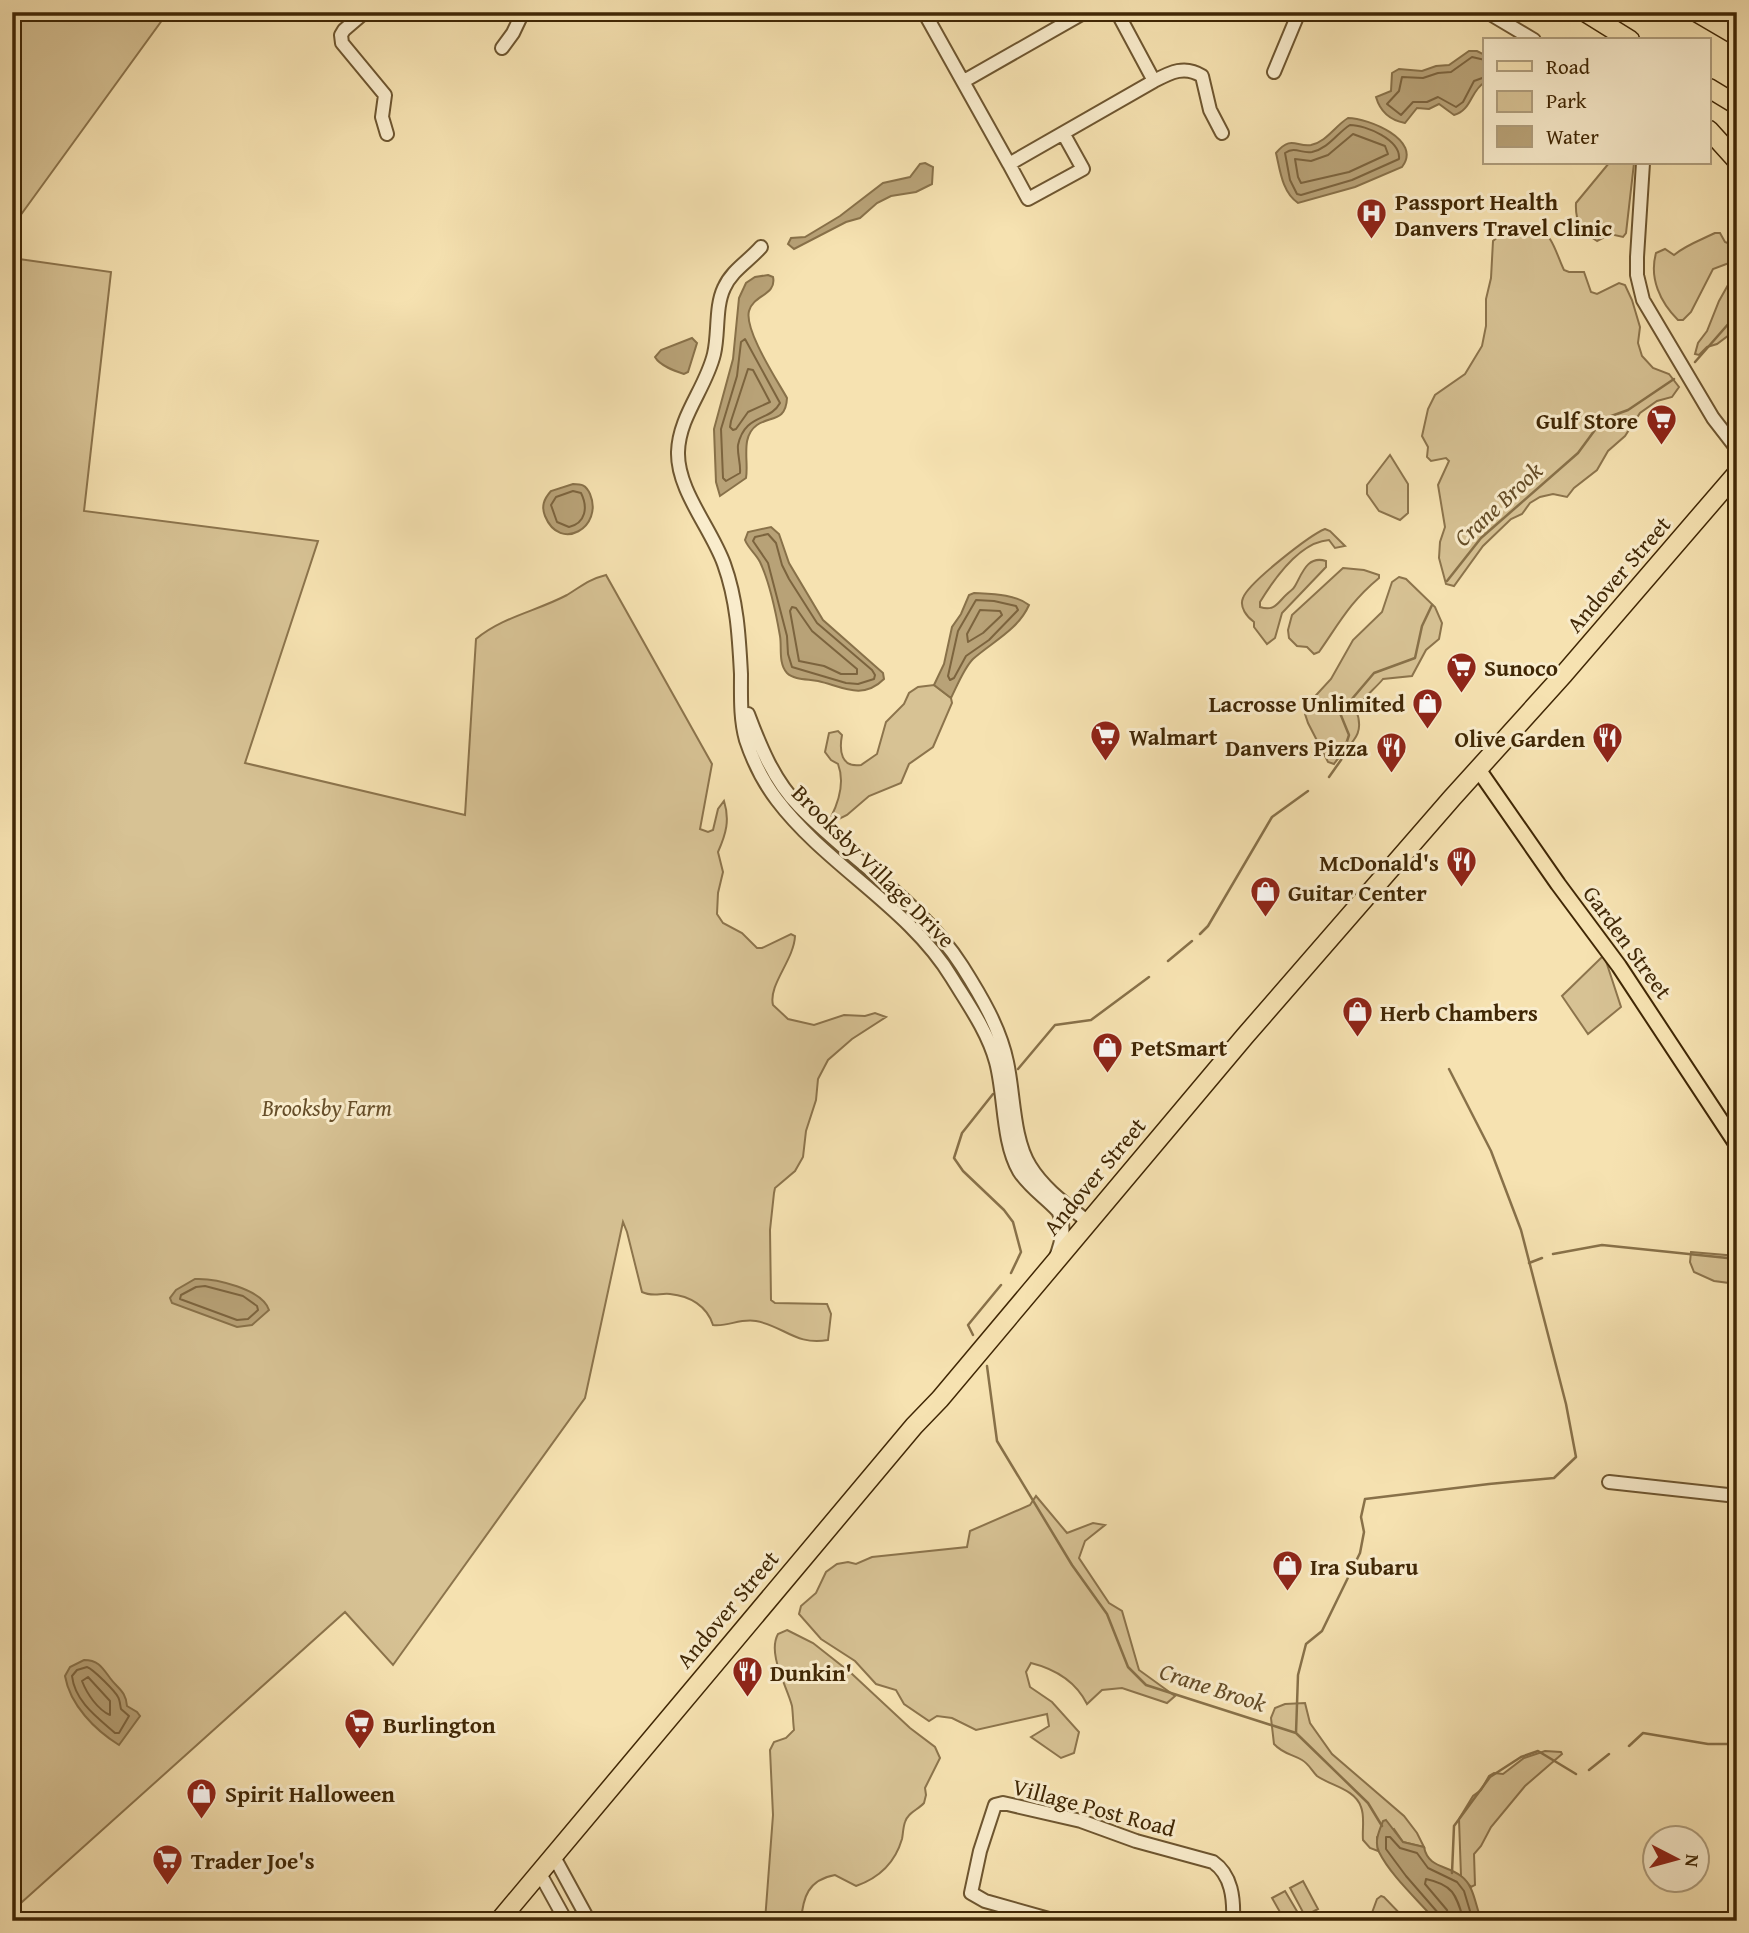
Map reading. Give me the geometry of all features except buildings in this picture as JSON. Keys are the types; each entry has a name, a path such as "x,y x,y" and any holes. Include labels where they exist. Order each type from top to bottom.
{"highway":[{"path":"1583,12 1612,38"},
{"path":"1583,12 1627,38"},
{"path":"1696,12 1737,36"},
{"path":"1710,89 1737,105"},
{"path":"1710,131 1737,162"},
{"name":"Andover Street","path":"499,1921 1245,1036 1737,473"}],"main road":[{"name":"Garden Street","path":"1478,769 1619,966 1737,1145"}],"street":[{"path":"365,12 344,30 341,35 342,43 385,95 382,117 387,134"},
{"path":"502,48 523,12"},
{"path":"924,12 1028,199 1083,169 1063,133"},
{"path":"964,81 1085,12"},
{"path":"1117,12 1154,81"},
{"path":"1274,72 1299,12"},
{"path":"1487,12 1531,38"},
{"path":"1009,164 1178,70 1202,76 1210,110 1222,133"},
{"path":"1643,164 1637,275 1643,300 1713,418 1737,449"},
{"name":"Brooksby Village Drive","path":"761,247 733,272 721,294 714,355 706,378 683,424 678,452 682,481 716,543 732,588 739,632 741,714 746,740 777,800 803,830 934,952 982,1030 996,1062 1010,1148 1015,1162 1028,1182 1058,1210 1061,1218 1062,1241 1056,1258"},
{"name":"Brooksby Village Drive","path":"741,686 748,715 761,747 798,806 928,924 948,945 964,969 1000,1036 1008,1063 1020,1141 1026,1159 1041,1181 1087,1221"},
{"path":"1609,1482 1737,1496"},
{"name":"Village Post Road","path":"1056,1921 985,1901 971,1893 980,1851 995,1805 1003,1803 1081,1821 1136,1841 1213,1862 1230,1888 1233,1921"},
{"path":"553,1855 589,1921"},
{"path":"539,1872 566,1921"}],"green space":[{"path":"12,12 168,12 12,227"},
{"path":"1608,164 1634,164 1626,233 1623,237 1610,234 1597,241 1587,234 1580,225 1576,203"},
{"path":"1536,227 1550,239 1564,270 1584,272 1591,292 1597,294 1619,283 1625,285 1640,327 1638,343 1642,356 1653,368 1669,374 1679,387 1672,397 1657,401 1640,413 1625,436 1608,451 1597,470 1567,497 1553,494 1540,497 1530,503 1522,514 1511,519 1483,546 1454,586 1446,584 1439,558 1445,527 1438,485 1449,461 1446,458 1431,461 1427,457 1428,447 1422,436 1428,409 1435,395 1465,374 1482,346 1493,241 1505,231 1521,232"},
{"path":"1715,233 1720,233 1725,242 1730,244 1737,235 1737,260 1713,269 1691,312 1683,320 1678,320 1661,297 1655,280 1656,253 1665,249 1674,255"},
{"name":"Brooksby Farm","path":"12,258 111,272 84,511 318,541 245,763 465,815 476,639 497,625 556,601 589,581 606,575 712,764 700,829 708,832 713,830 718,809 724,801 727,821 718,852 723,872 717,914 723,923 742,933 757,948 791,934 795,936 794,945 774,989 773,1005 788,1019 814,1025 844,1015 865,1016 875,1013 886,1017 852,1039 828,1060 818,1079 803,1157 795,1171 775,1188 774,1193 770,1230 771,1300 775,1303 827,1304 831,1314 828,1340 799,1338 756,1321 713,1325 707,1312 691,1300 677,1295 642,1292 623,1222 585,1398 393,1665 345,1612 12,1911"},
{"path":"1737,269 1737,329 1699,355 1695,354 1698,343 1707,331 1719,301"},
{"path":"1390,455 1408,484 1408,513 1400,520 1379,511 1367,494 1367,485"},
{"path":"1325,529 1345,546 1335,548 1329,540 1308,547 1288,563 1272,583 1260,602 1260,607 1269,608 1276,605 1293,588 1310,563 1326,561 1326,567 1282,613 1275,638 1267,644 1254,627 1254,622 1244,612 1243,598 1280,560"},
{"path":"1343,568 1364,570 1379,575 1379,578 1353,604 1319,652 1314,654 1307,647 1297,646 1289,638 1292,615"},
{"path":"1399,577 1406,579 1435,607 1442,623 1439,639 1426,650 1412,676 1383,679 1365,698 1356,710 1359,727 1354,740 1334,764 1328,762 1308,723 1305,714 1307,705 1331,679 1353,640 1382,612 1392,582"},
{"path":"934,685 951,698 952,703 933,747 909,764 901,783 869,796 837,820 831,817 839,798 841,778 838,764 825,752 829,733 838,731 842,735 841,752 845,761 861,765 877,754 886,722 904,704 909,693 918,687"},
{"path":"1604,955 1621,1007 1588,1034 1562,996"},
{"path":"1691,1252 1737,1256 1737,1284 1714,1281 1694,1272 1690,1262"},
{"path":"1036,1496 1067,1533 1093,1523 1105,1525 1085,1541 1079,1558 1109,1603 1122,1611 1139,1670 1175,1696 1167,1703 1122,1688 1102,1690 1087,1704 1077,1689 1064,1678 1031,1663 1026,1672 1030,1687 1052,1702 1079,1732 1074,1753 1061,1758 1031,1737 1049,1726 1047,1714 976,1730 952,1718 937,1716 929,1721 904,1704 896,1690 876,1684 855,1661 821,1639 799,1614 801,1606 816,1593 826,1572 837,1564 856,1564 872,1557 967,1547 970,1531 1030,1505"},
{"path":"787,1630 813,1643 851,1673 910,1728 935,1747 940,1758 925,1788 924,1803 906,1819 899,1848 885,1868 872,1879 856,1886 835,1875 826,1877 809,1891 803,1904 801,1921 765,1921 773,1815 770,1750 774,1742 786,1738 794,1730 792,1706 775,1651 778,1634"},
{"path":"1305,1703 1310,1723 1332,1754 1404,1816 1424,1847 1403,1842 1394,1829 1377,1837 1378,1851 1370,1848 1363,1840 1362,1811 1354,1796 1317,1776 1304,1762 1274,1744 1271,1718 1275,1708 1285,1704"},
{"path":"1545,1751 1562,1754 1525,1786 1491,1827 1474,1854 1475,1885 1471,1887 1461,1876 1459,1819 1489,1776 1494,1773 1503,1774 1524,1758"},
{"path":"1303,1881 1318,1909 1305,1916 1290,1888"},
{"path":"1285,1891 1301,1918 1285,1921 1272,1898"},
{"path":"1381,1896 1407,1921 1369,1921 1377,1899"}],"water":[{"path":"1469,51 1483,54 1483,84 1460,113 1454,115 1439,104 1429,109 1417,108 1405,123 1390,117 1380,107 1376,97 1391,91 1392,73 1399,69 1422,71 1449,65"},
{"path":"1348,118 1379,126 1399,140 1407,157 1402,167 1355,187 1298,203 1285,187 1276,153 1290,143 1316,143"},
{"path":"920,164 933,167 932,184 916,192 891,196 877,203 860,218 846,222 794,249 788,244 791,238 805,237 840,216 883,183 910,177"},
{"path":"755,277 773,277 772,288 751,306 749,319 762,355 787,398 786,406 780,415 762,422 752,430 747,443 746,478 720,496 716,482 714,429 733,359 739,298 746,283"},
{"path":"692,338 697,343 688,372 684,374 672,370 655,357 661,350"},
{"path":"573,484 583,486 590,494 593,506 591,517 578,531 560,533 545,516 544,503 551,491"},
{"path":"771,527 779,534 789,563 823,620 883,673 884,679 876,686 860,691 851,690 793,677 784,669 770,589 760,562 745,540 748,532"},
{"path":"974,593 1010,597 1029,605 1011,629 970,663 951,698 934,685 944,664 952,627 969,595"},
{"path":"195,1279 214,1280 237,1286 257,1296 269,1310 252,1325 237,1327 172,1303 170,1298 176,1290"},
{"path":"84,1660 93,1661 102,1667 123,1693 127,1706 140,1716 119,1745 85,1716 72,1697 65,1676 70,1667"},
{"path":"1386,1820 1403,1842 1424,1847 1434,1863 1456,1872 1466,1880 1482,1921 1436,1921 1398,1879 1379,1852 1378,1837 1383,1821"}],"waterway":[{"name":"Crane Brook","path":"1695,362 1737,314"},
{"name":"Crane Brook","path":"1447,581 1481,538 1578,453 1603,419 1628,410 1674,379"},
{"name":"Crane Brook","path":"1329,777 1341,760 1349,735 1340,713 1374,673 1415,658 1422,626 1432,605"},
{"name":"Crane Brook","path":"1200,934 1208,926 1272,817 1308,791"},
{"name":"Crane Brook","path":"1168,961 1192,941"},
{"name":"Crane Brook","path":"1018,1069 1055,1025 1091,1020 1149,977"},
{"path":"1296,1733 1298,1675 1306,1644 1322,1631 1360,1553 1364,1532 1361,1517 1365,1499 1554,1478 1576,1457 1566,1404 1521,1230 1491,1151 1449,1069"},
{"name":"Crane Brook","path":"993,1094 962,1133 954,1158 963,1171 1013,1222 1021,1252 1011,1273"},
{"path":"1553,1254 1602,1245 1737,1259"},
{"path":"1529,1263 1542,1258"},
{"name":"Crane Brook","path":"973,1335 968,1325 1001,1285"},
{"name":"Crane Brook","path":"987,1366 997,1441 1072,1565 1107,1614 1128,1667 1146,1685 1296,1733 1368,1803 1382,1826"},
{"path":"1629,1746 1643,1733 1708,1744 1737,1744"},
{"path":"1452,1873 1454,1826 1490,1777 1521,1757 1538,1751 1576,1774"},
{"path":"1589,1770 1609,1754"}],"place":[{"name":"Passport Health Danvers Travel Clinic","path":"1372,241"},
{"name":"Gulf Store","path":"1661,447"},
{"name":"Sunoco","path":"1461,694"},
{"name":"Lacrosse Unlimited","path":"1428,730"},
{"name":"Walmart","path":"1106,763"},
{"name":"Olive Garden","path":"1608,765"},
{"name":"Danvers Pizza","path":"1391,774"},
{"name":"McDonald's","path":"1462,889"},
{"name":"Guitar Center","path":"1265,919"},
{"name":"Herb Chambers","path":"1357,1039"},
{"name":"PetSmart","path":"1108,1074"},
{"name":"Ira Subaru","path":"1287,1593"},
{"name":"Dunkin'","path":"747,1699"},
{"name":"Burlington","path":"360,1751"},
{"name":"Spirit Halloween","path":"202,1820"},
{"name":"Trader Joe's","path":"168,1887"}]}
